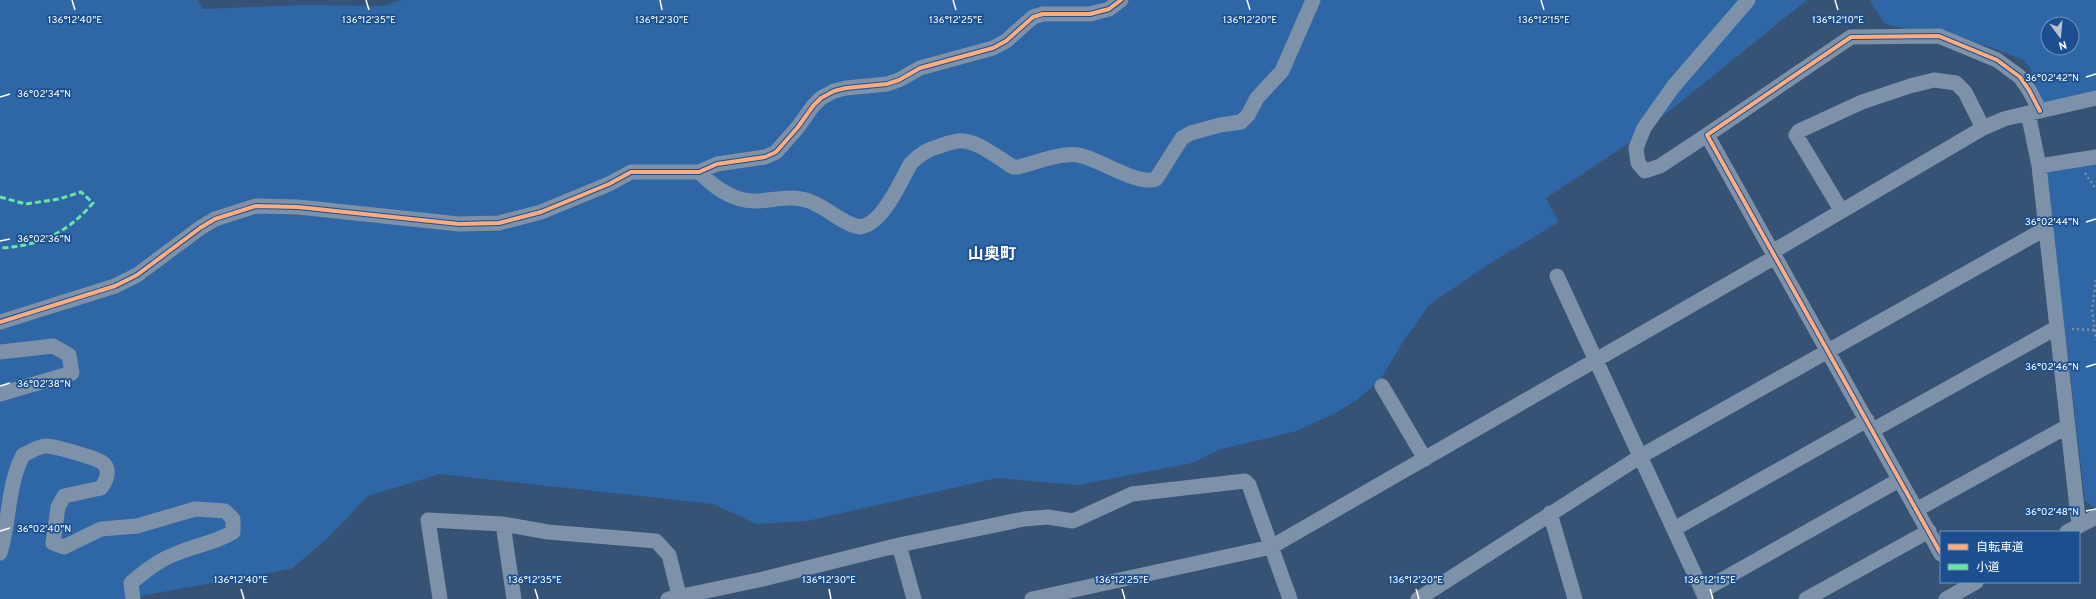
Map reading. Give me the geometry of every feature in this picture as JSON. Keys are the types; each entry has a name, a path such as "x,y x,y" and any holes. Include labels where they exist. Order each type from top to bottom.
{"street":[{"path":"0,322 115,286 137,275 200,228 215,219 256,206 298,207 459,224 499,223 541,212 609,184 631,172 699,172 717,164 765,157 776,152 798,127 813,106 821,98 834,91 846,88 887,84 899,80 920,68 993,48 1006,41 1033,17 1043,14 1090,14 1109,9 1121,0"},
{"path":"699,172 708,181 732,197 755,201 794,197 808,200 860,228 874,222 884,209 911,163 917,157 930,149 958,141 968,142 1013,166 1018,167 1073,154 1080,155 1124,173 1152,181 1156,179 1182,138 1191,133 1220,125 1241,122 1248,115 1257,98 1282,71 1313,0"},
{"path":"1748,0 1673,87 1644,128 1636,148 1638,163 1645,171 1660,166 1850,37 1939,36 1997,60 2020,77 2029,90 2034,112 2038,166 2068,426 2073,529 2096,517"},
{"path":"1841,210 1796,135 1799,131 1862,102 1910,86 1934,80 1956,82 1965,92 1983,128"},
{"path":"1032,599 1271,547 1426,459 1597,359 1773,255 1841,210 1983,128 2004,119 2096,98"},
{"path":"1707,135 1940,552"},
{"path":"2038,166 2096,157"},
{"path":"1418,599 1434,594 1550,512 1641,456 2045,229"},
{"path":"1557,276 1597,359 1704,595 1899,480"},
{"path":"1674,529 2056,328"},
{"path":"0,352 53,346 69,355 72,373 0,394"},
{"path":"1382,386 1426,459"},
{"path":"1916,510 2068,426"},
{"path":"0,553 9,500 18,465 23,455 45,446 61,448 102,463 107,470 107,479 101,488 64,496 58,508 52,543 64,547 101,529 137,526 195,509 225,511 233,519 233,532 223,538 177,553 149,568 131,583 133,599"},
{"path":"440,599 428,520 503,524 548,532 656,541 669,555 676,598 763,579 899,545 1024,519 1048,517 1073,521 1132,494 1245,481 1249,485 1290,599"},
{"path":"1550,512 1575,599"},
{"path":"503,524 514,599"},
{"path":"1806,599 1928,531"},
{"path":"899,545 914,599"},
{"path":"1946,599 1974,583"}],"path":[{"path":"2096,280 2092,310 2096,340"},
{"path":"2056,328 2094,330"}],"shaded area":[{"path":"0,0 197,0 203,9 302,5 384,6 401,0 1807,0 1632,141 1546,198 1559,222 1489,264 1430,304 1403,342 1380,380 1358,399 1339,411 1297,431 1221,449 1192,463 1078,485 997,478 807,521 756,524 713,504 440,474 368,496 328,538 291,569 123,599 0,599"},
{"path":"1869,0 2096,0 2096,93 2039,104 2031,70 2024,60 1987,46 1885,24"},
{"path":"2096,160 2096,509 2085,501 2046,170"}],"marked path":[{"path":"0,197 26,204 59,199 81,192 93,203 73,222 52,236 28,244 0,248"}],"cycle path":[{"path":"0,322 115,286 137,275 200,228 215,219 256,206 298,207 459,224 499,223 541,212 609,184 631,172 699,172 717,164 765,157 776,152 798,127 813,106 821,98 834,91 846,88 887,84 899,80 920,68 993,48 1006,41 1033,17 1043,14 1090,14 1109,9 1121,0"},
{"path":"1940,552 1707,135 1851,37 1939,36 1997,60 2020,77 2040,111"}],"district":[{"name":"山奥町","path":"992,253"}]}
